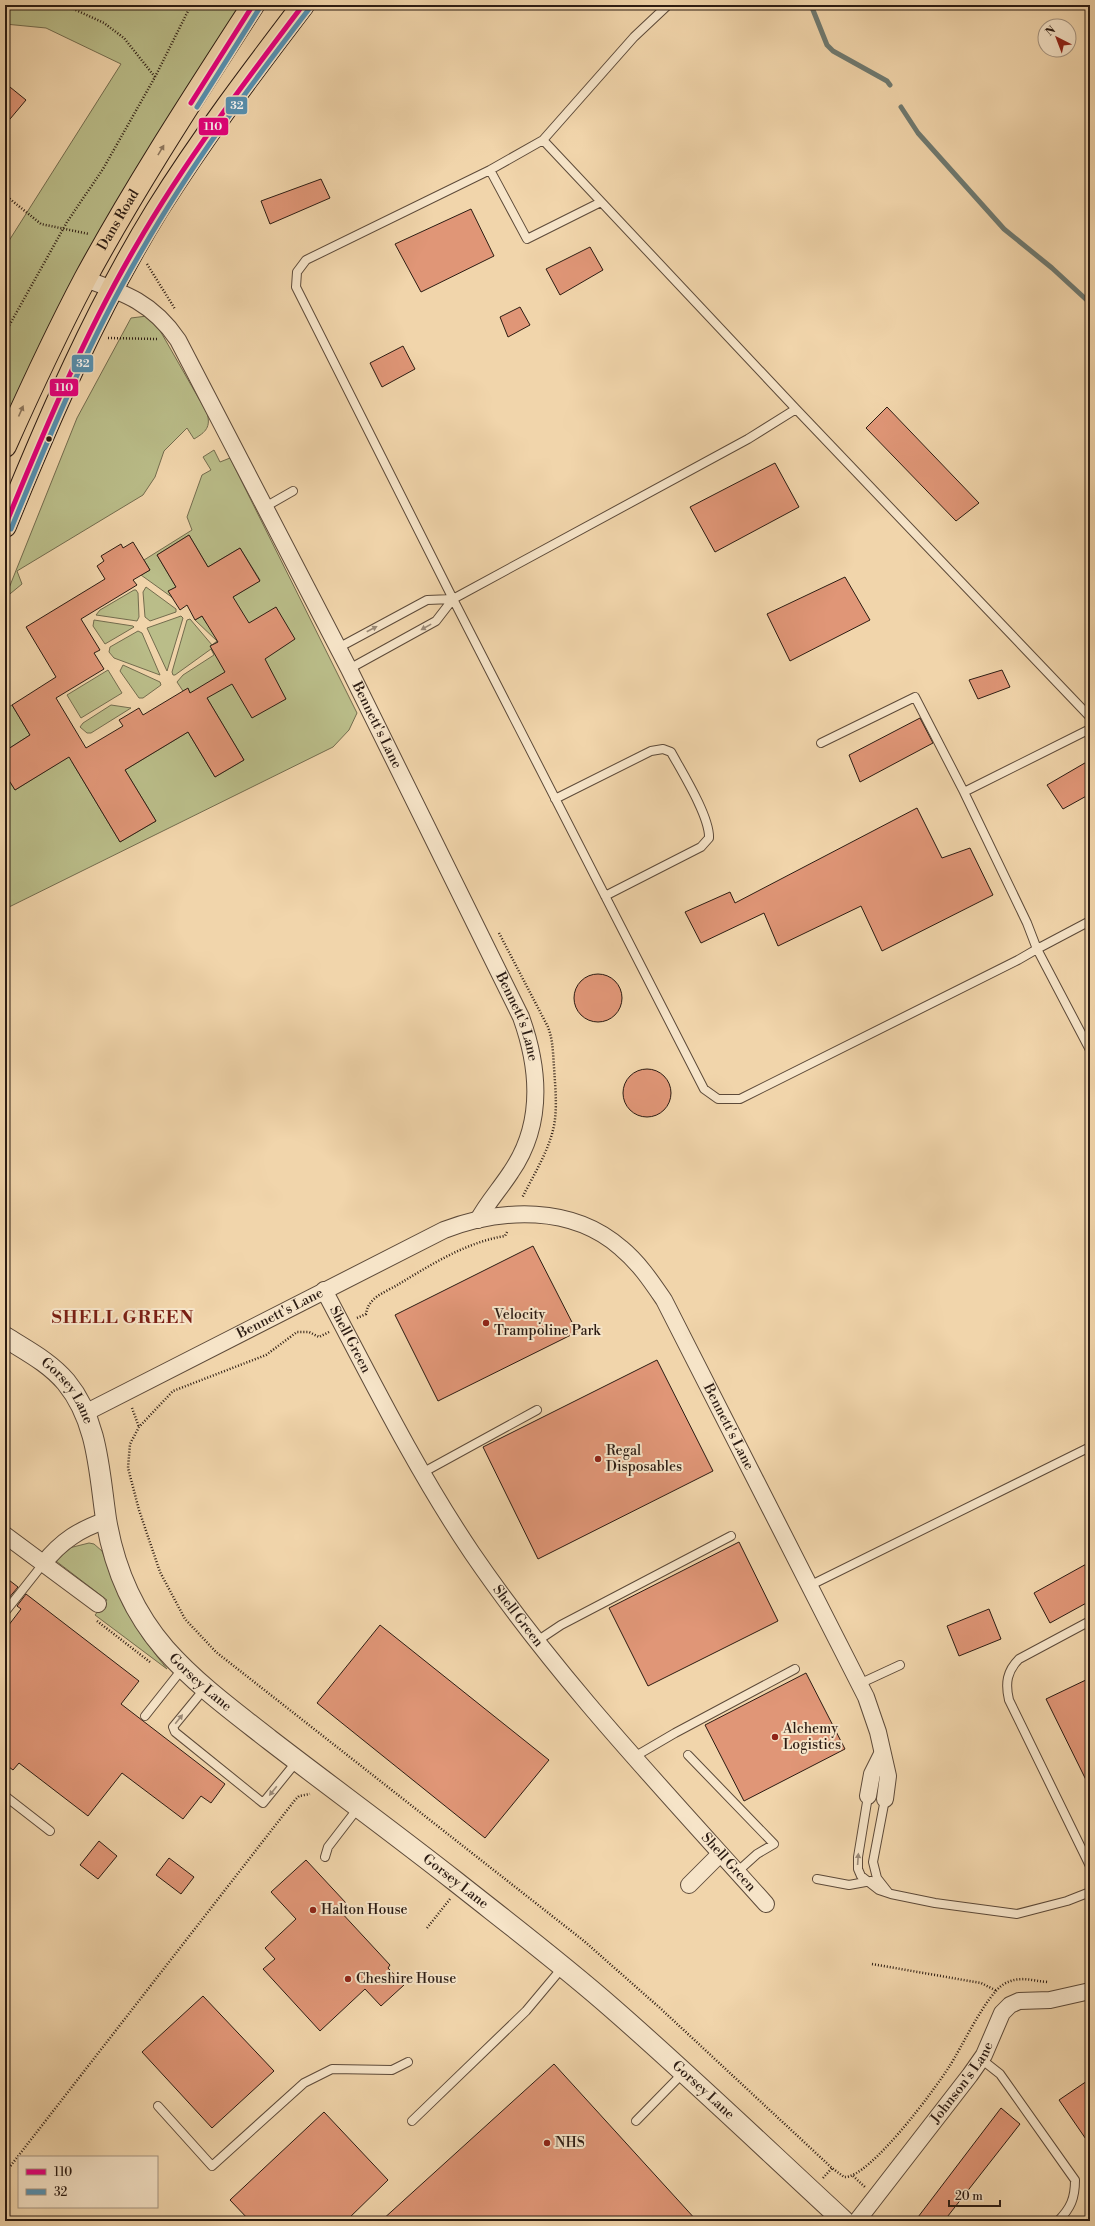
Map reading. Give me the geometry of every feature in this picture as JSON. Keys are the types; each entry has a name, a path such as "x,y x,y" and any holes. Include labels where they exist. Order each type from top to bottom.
{"main road":[{"name":"Dans Road","path":"5,446 46,355 85,279 165,144 253,5"},
{"name":"Dans Road","path":"5,526 68,380 113,289 157,211 211,126 303,5"}],"street":[{"name":"Bennett's Lane","path":"85,279 113,289 144,304 159,316 171,330 338,648 512,997 529,1039 536,1084 536,1102 533,1124 528,1141 511,1172 478,1220"},
{"name":"Bennett's Lane","path":"85,1413 444,1230 496,1216 532,1214 569,1219 604,1235 636,1262 664,1300 859,1684 872,1712 888,1776 885,1799"},
{"name":"Shell Green","path":"324,1290 422,1473 472,1552 537,1641 634,1757 766,1904"},
{"name":"Gorsey Lane","path":"10,1344 34,1354 58,1374 67,1384 85,1413 98,1452 107,1520 119,1570 127,1590 150,1629 183,1668 205,1688 297,1761 462,1886 609,2006 844,2221"},
{"path":"43,1564 65,1540 78,1531 107,1520"},
{"path":"5,1535 98,1604"},
{"path":"868,1796 872,1774 882,1754"},
{"path":"689,1885 720,1854"},
{"name":"Johnson's Lane","path":"857,2221 982,2059 1002,2013 1010,2005 1019,2001 1050,2000 1090,1991"}],"lane":[{"path":"668,5 634,37 543,140 490,170 306,260 297,272 296,287 453,599 704,1089 718,1099 740,1099 1011,964 1036,949 1090,921"},
{"path":"543,140 796,409 1090,717"},
{"path":"490,170 527,239 601,202"},
{"path":"348,669 436,621 453,599 748,439 796,409"},
{"path":"264,507 293,491"},
{"path":"338,648 428,600 453,599"},
{"path":"821,743 915,697 964,792 1027,922 1036,949 1090,1050"},
{"path":"964,792 1090,729"},
{"path":"555,799 651,751 663,750 671,752 695,798 710,830 709,838 701,847 605,896"},
{"path":"422,1473 537,1410"},
{"path":"809,1586 1090,1447"},
{"path":"537,1641 561,1625 731,1536"},
{"path":"5,1612 43,1564"},
{"path":"1090,1621 1019,1659 1012,1666 1008,1677 1007,1689 1009,1700 1090,1866"},
{"path":"859,1684 900,1665"},
{"path":"145,1716 183,1668"},
{"path":"634,1757 675,1733 796,1669"},
{"path":"205,1688 173,1727 175,1732 263,1803 297,1761"},
{"path":"688,1755 774,1844 757,1854 737,1872"},
{"path":"5,1796 50,1831"},
{"path":"868,1796 858,1857 858,1869 861,1876 890,1894 986,1911 1017,1914 1067,1901 1090,1892"},
{"name":"Bennett's Lane","path":"885,1799 873,1862 877,1878 890,1894"},
{"path":"325,1857 328,1846 359,1807"},
{"path":"817,1879 849,1885 869,1882 877,1878"},
{"path":"412,2121 526,2011 562,1968"},
{"path":"982,2059 1000,2074 1075,2180 1075,2195 1068,2210 1058,2221"},
{"path":"158,2106 212,2166 304,2083 332,2069 392,2070 408,2062"},
{"path":"636,2121 684,2073"}],"path":[{"path":"66,5 104,23 124,38 155,77"},
{"path":"5,333 63,230 104,169 155,77 191,5"},
{"path":"5,195 32,219 40,224 63,230 95,235"},
{"path":"102,338 160,340"},
{"path":"366,1314 373,1301 407,1279 459,1251 478,1243 505,1236"},
{"path":"319,1337 309,1332 297,1332 266,1355 173,1391 139,1427 130,1444 127,1461 139,1510 167,1587 185,1619 216,1652 596,1951 841,2176 848,2178 863,2170 906,2125 948,2069 988,2000 997,1989 1016,1978 1053,1982"},
{"path":"128,1392 139,1427"},
{"path":"98,1604 90,1615 155,1666"},
{"path":"18,2156 295,1800 299,1796 319,1792 326,1783"},
{"path":"427,1928 462,1886"},
{"path":"872,1964 965,1980 992,1988"},
{"path":"5,2173 18,2156"}],"green space":[{"path":"5,5 245,5 40,351 5,417 5,247 121,64 46,28 5,24"},
{"path":"147,316 154,320 207,413 208,426 202,434 194,439 187,428 164,451 155,477 143,495 17,571 22,584 5,598 77,418 131,318"},
{"path":"214,450 220,462 230,458 357,713 349,730 333,747 5,909 5,774 15,790 81,749 72,762 120,842 156,821 125,770 188,732 215,777 244,760 207,698 190,693 188,689 183,691 177,682 183,675 214,655 211,649 175,675 173,675 172,672 187,620 190,619 212,645 217,641 195,620 202,616 207,624 233,597 260,580 240,548 208,567 189,535 157,555 176,587 169,591 173,598 141,575 150,570 144,560 192,530 187,517 202,475 211,470 203,457"},
{"path":"146,587 176,609 176,612 150,621 145,617 143,592"},
{"path":"134,590 138,593 139,617 137,621 96,615 100,610"},
{"path":"181,616 183,618 167,671 147,628"},
{"path":"94,620 134,627 105,644 93,626"},
{"path":"138,631 142,633 160,675 114,658 109,652 110,647"},
{"path":"123,665 160,682 161,685 143,698 139,698 120,671"},
{"path":"108,670 122,693 81,718 67,695"},
{"path":"12,705 30,735 5,751 5,709"},
{"path":"111,705 131,708 91,733 87,733 80,727 83,723"},
{"path":"89,1543 94,1544 102,1551 123,1605 143,1638 167,1669 95,1615 107,1600 56,1561 69,1548"}],"building":[{"path":"5,83 26,100 5,125"},
{"path":"321,179 330,198 270,224 261,201"},
{"path":"471,209 494,256 421,292 395,244"},
{"path":"590,247 603,270 560,295 546,269"},
{"path":"520,307 530,325 508,337 500,317"},
{"path":"403,346 415,369 382,387 370,363"},
{"path":"887,407 979,503 956,521 866,428"},
{"path":"775,463 799,507 715,552 690,507"},
{"path":"189,535 208,567 240,548 260,581 233,597 249,623 276,607 295,639 265,659 286,699 252,718 232,684 207,698 244,760 215,777 188,732 125,770 156,821 120,842 69,757 15,790 5,774 5,751 30,735 12,705 56,677 26,627 105,579 97,566 104,561 101,556 121,544 123,548 133,542 150,570 133,580 137,585 81,619 100,650 94,653 104,669 56,698 86,748 123,726 119,720 139,708 143,715 188,688 190,693 225,672 210,646 218,642 202,616 195,620 187,605 180,610 168,591 176,587 157,555"},
{"path":"845,577 870,620 790,661 767,614"},
{"path":"1002,670 1010,687 978,699 969,680"},
{"path":"920,718 933,743 860,782 849,755"},
{"path":"1090,760 1090,794 1063,809 1047,785"},
{"path":"917,808 942,858 970,848 993,895 882,951 861,906 778,946 764,913 701,943 685,912 730,892 735,903"},
{"path":"598,974 607,976 615,981 620,989 622,998 620,1007 615,1015 607,1020 598,1022 589,1020 581,1015 576,1007 574,998 576,989 581,981 589,976"},
{"path":"642,1069 652,1069 664,1076 671,1088 671,1098 664,1110 652,1117 642,1117 634,1113 627,1106 623,1098 623,1088 627,1080 634,1073"},
{"name":"Velocity Trampoline Park","path":"533,1246 577,1332 438,1401 395,1315"},
{"name":"Regal Disposables","path":"657,1360 713,1471 538,1559 483,1447"},
{"path":"739,1542 778,1621 648,1686 609,1608"},
{"path":"1090,1562 1090,1601 1050,1623 1034,1593"},
{"path":"5,1577 18,1587 8,1599 5,1597"},
{"path":"26,1594 139,1681 121,1704 225,1784 211,1803 201,1796 183,1819 122,1773 88,1816 19,1763 13,1770 5,1764 5,1630 21,1609 17,1606"},
{"path":"989,1609 1001,1639 959,1656 947,1626"},
{"path":"380,1625 549,1760 485,1838 317,1703"},
{"name":"Alchemy Logistics","path":"806,1673 845,1749 744,1801 705,1725"},
{"path":"1090,1678 1090,1788 1046,1699"},
{"path":"99,1841 117,1856 98,1879 80,1865"},
{"path":"169,1858 194,1877 181,1894 156,1875"},
{"path":"306,1860 346,1903 339,1910 390,1965 388,1968 404,1985 381,2006 365,1989 320,2031 263,1969 275,1959 265,1948 296,1919 271,1892"},
{"path":"203,1996 274,2071 212,2128 142,2052"},
{"name":"NHS","path":"554,2064 697,2221 381,2221"},
{"path":"1090,2079 1090,2145 1059,2100"},
{"path":"1001,2108 1020,2124 944,2221 915,2221"},
{"path":"324,2112 388,2180 346,2221 250,2221 230,2200"}],"waterway":[{"path":"811,5 827,45 833,51 887,81 890,85"},
{"path":"901,107 918,133 1004,229 1052,268 1090,303"}],"transit line":[{"name":"110","path":"191,103 253,5"},
{"name":"110","path":"5,526 50,419 82,349 136,246 174,183 237,93 303,5"},
{"name":"32","path":"197,107 259,9"},
{"name":"32","path":"11,529 56,422 88,352 123,283 180,187 221,127 309,9"}],"place":[{"name":"Velocity Trampoline Park","path":"486,1323"},
{"name":"Regal Disposables","path":"598,1459"},
{"name":"Alchemy Logistics","path":"775,1737"},
{"name":"Halton House","path":"313,1910"},
{"name":"Cheshire House","path":"348,1979"},
{"name":"NHS","path":"547,2143"}],"district":[{"name":"SHELL GREEN","path":"123,1317"}]}
